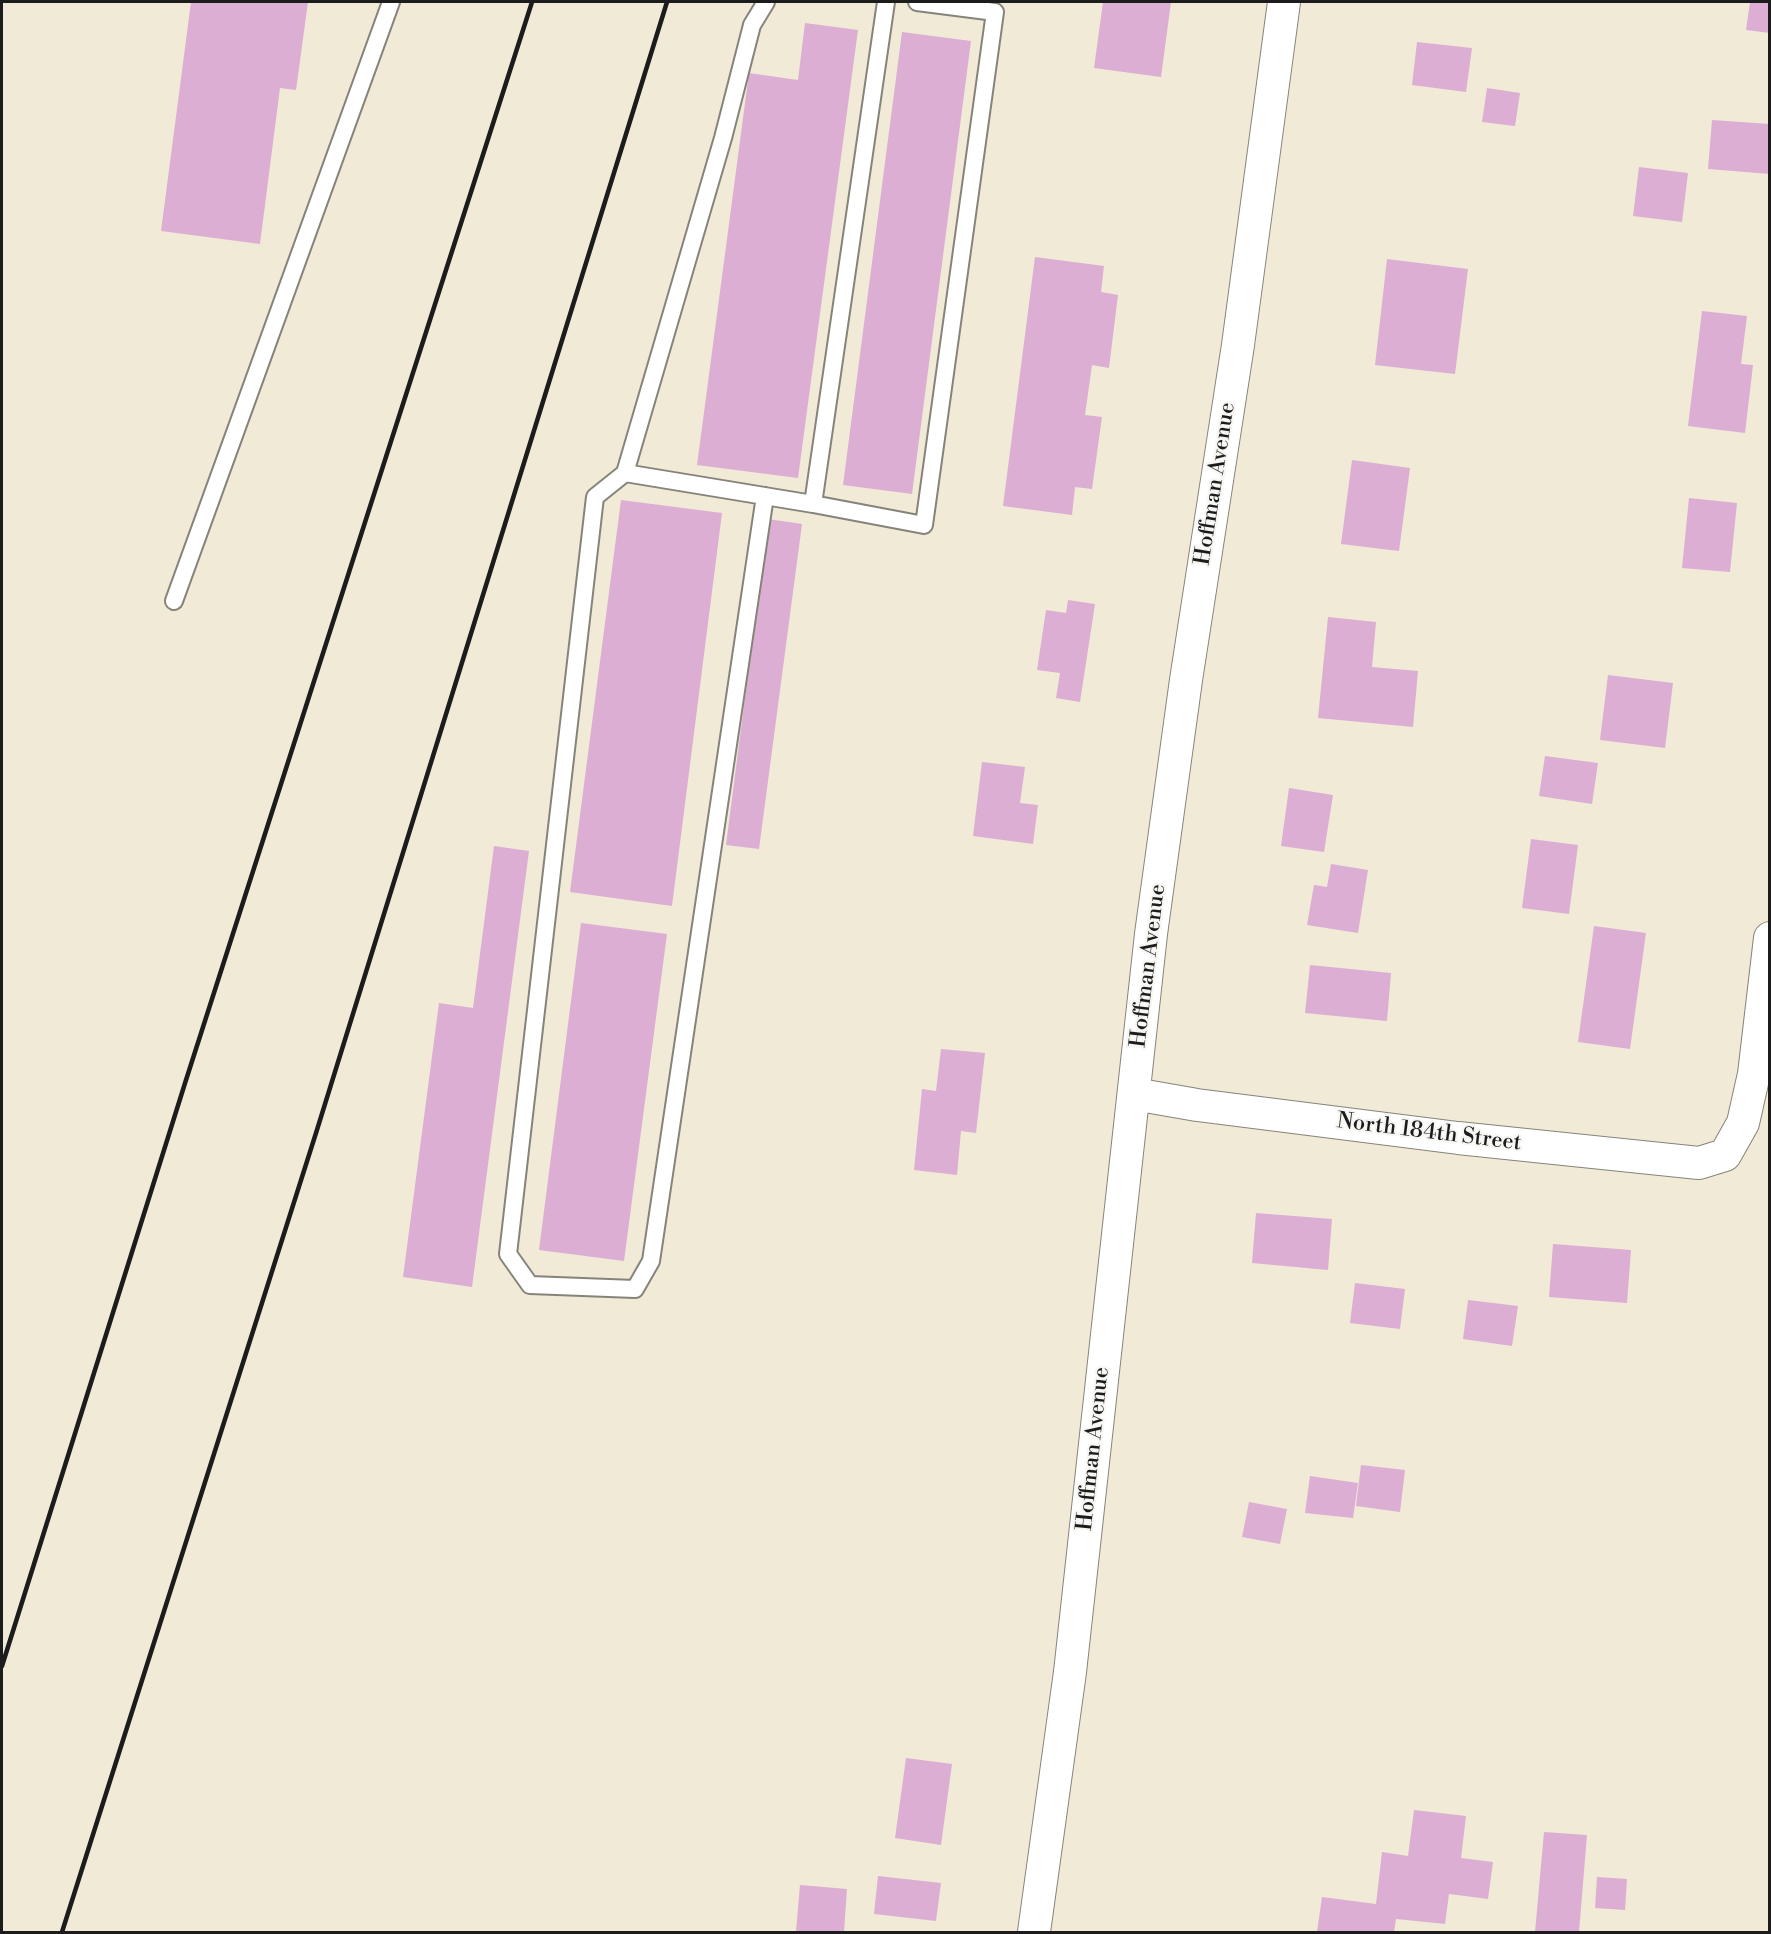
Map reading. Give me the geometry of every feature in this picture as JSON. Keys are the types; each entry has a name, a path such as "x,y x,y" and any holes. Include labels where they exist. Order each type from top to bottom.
{"street":[{"name":"Hoffman Avenue","path":"1034,1932 1070,1672 1151,934 1188,669 1238,345 1284,2"},
{"name":"North 184th Street","path":"1134,1094 1197,1105 1470,1139 1699,1162 1725,1155 1743,1123 1754,1074 1770,938"}],"lane":[{"path":"174,601 391,2"},
{"path":"765,496 651,1261 635,1289 530,1285 508,1254 595,497 625,473 723,138 753,25 766,2"},
{"path":"813,504 886,2"},
{"path":"625,473 924,525 995,12 917,2"}],"building":[{"path":"191,2 308,2 296,90 280,88 260,244 161,231"},
{"path":"1103,2 1171,2 1161,77 1094,68"},
{"path":"1750,2 1770,2 1770,33 1746,30"},
{"path":"805,23 858,30 798,478 697,465 749,73 798,80"},
{"path":"902,32 971,41 912,494 843,485"},
{"path":"1417,42 1472,48 1466,92 1412,85"},
{"path":"1487,88 1520,93 1515,126 1482,122"},
{"path":"1712,120 1770,124 1770,174 1708,169"},
{"path":"1639,167 1688,173 1682,222 1633,216"},
{"path":"1035,257 1104,266 1101,292 1118,295 1109,368 1092,365 1085,415 1102,417 1092,489 1075,487 1072,515 1003,506"},
{"path":"1387,259 1468,269 1455,374 1375,365"},
{"path":"1702,311 1747,316 1741,364 1753,365 1745,433 1688,426"},
{"path":"1352,460 1410,468 1399,551 1341,544"},
{"path":"1689,498 1737,503 1730,572 1682,568"},
{"path":"621,500 722,513 672,906 570,892"},
{"path":"768,519 802,524 759,849 726,845"},
{"path":"1068,600 1095,604 1080,702 1056,698 1060,673 1037,670 1046,610 1066,613"},
{"path":"1328,617 1376,622 1372,667 1418,671 1413,727 1318,718"},
{"path":"1608,675 1673,683 1665,748 1600,740"},
{"path":"1545,756 1598,763 1592,804 1539,796"},
{"path":"982,762 1025,767 1020,803 1038,805 1033,844 973,836"},
{"path":"1289,788 1333,795 1324,852 1281,846"},
{"path":"1531,839 1578,845 1569,914 1522,908"},
{"path":"494,846 529,851 472,1287 403,1277 439,1003 473,1008"},
{"path":"1331,864 1368,870 1358,933 1307,925 1314,885 1327,887"},
{"path":"581,923 667,934 624,1261 539,1250"},
{"path":"1594,926 1646,933 1630,1049 1578,1042"},
{"path":"1310,965 1391,973 1387,1021 1305,1013"},
{"path":"941,1049 985,1053 976,1133 961,1131 957,1175 914,1170 922,1089 936,1091"},
{"path":"1256,1213 1332,1219 1328,1270 1252,1263"},
{"path":"1553,1244 1631,1250 1627,1303 1549,1297"},
{"path":"1355,1283 1405,1289 1400,1329 1350,1323"},
{"path":"1468,1300 1518,1306 1512,1346 1463,1339"},
{"path":"1361,1465 1405,1470 1400,1512 1356,1506"},
{"path":"1310,1476 1358,1483 1353,1518 1305,1513"},
{"path":"1249,1502 1287,1509 1280,1544 1242,1537"},
{"path":"906,1758 952,1764 941,1845 895,1838"},
{"path":"1414,1810 1466,1816 1461,1858 1493,1862 1488,1899 1449,1894 1445,1924 1396,1919 1394,1932 1317,1932 1322,1897 1376,1904 1382,1852 1408,1856"},
{"path":"1544,1832 1587,1835 1579,1932 1535,1932"},
{"path":"878,1876 941,1883 936,1921 874,1914"},
{"path":"1597,1877 1627,1879 1625,1910 1595,1908"},
{"path":"800,1885 847,1889 844,1932 796,1931"}],"railway":[{"path":"2,1666 186,1080 532,2"},
{"path":"62,1932 316,1133 667,2"}]}
